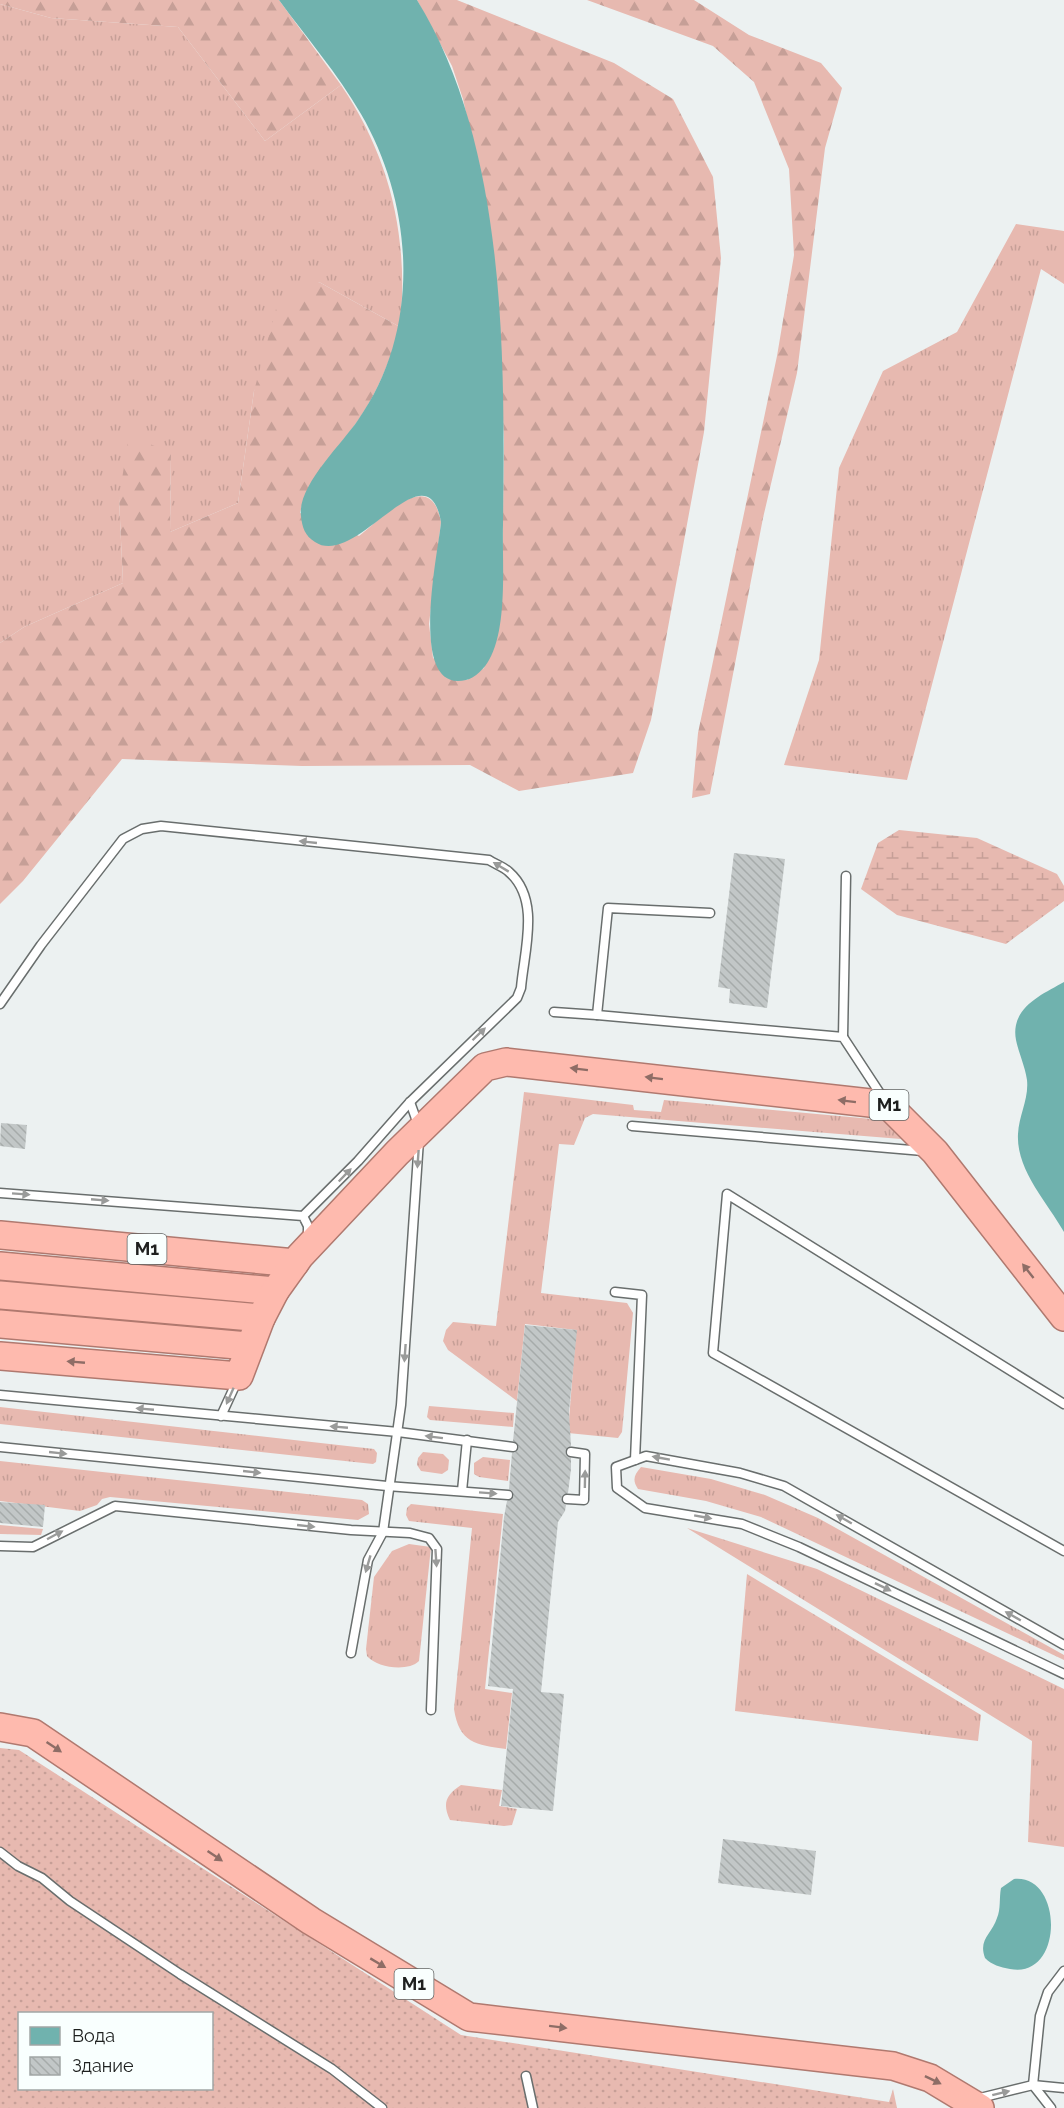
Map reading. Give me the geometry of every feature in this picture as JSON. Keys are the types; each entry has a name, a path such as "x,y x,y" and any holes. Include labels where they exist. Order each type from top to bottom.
{"highway":[{"name":"М1","path":"267,1312 420,1131 485,1067 506,1062 888,1105 935,1152 1064,1317"},
{"name":"М1","path":"0,1235 267,1312"},
{"name":"М1","path":"0,1250 267,1312"},
{"name":"М1","path":"0,1266 267,1312"},
{"name":"М1","path":"0,1280 267,1312"},
{"path":"0,1295 267,1312"},
{"path":"0,1310 267,1312"},
{"path":"0,1324 267,1312"},
{"path":"0,1337 267,1312"},
{"path":"0,1356 267,1312"},
{"name":"М1","path":"0,1727 33,1733 311,1921 469,2017 872,2062 910,2070 930,2078 975,2104"}],"lane":[{"path":"0,1004 41,945 123,839 142,829 161,826 489,860 509,872 524,892 529,907 521,988 517,998 410,1102 358,1161 303,1216 0,1193"},
{"path":"846,876 843,1037 888,1105"},
{"path":"597,1015 608,908 710,913"},
{"path":"554,1011 843,1037"},
{"path":"351,1653 368,1560 382,1532 387,1486 398,1432 420,1131 410,1102"},
{"path":"632,1126 935,1152"},
{"path":"1064,1404 727,1194 713,1353 1064,1551"},
{"path":"221,1416 267,1312 308,1240 308,1226 303,1216"},
{"path":"615,1292 642,1294 635,1460"},
{"path":"0,1395 398,1432 513,1447"},
{"path":"462,1491 467,1440"},
{"path":"0,1447 387,1486 508,1495"},
{"path":"567,1499 584,1500 585,1454 571,1452"},
{"path":"1064,1645 784,1486 740,1473 646,1455 616,1467 617,1488 645,1508 752,1528 799,1547 1064,1674"},
{"path":"0,1546 33,1547 115,1506 410,1533 429,1538 437,1549 431,1710"},
{"path":"0,1852 18,1866 42,1878 70,1901 180,1974 332,2069 382,2108"},
{"path":"1051,2108 1033,2085 1040,2016 1048,1992 1064,1971"},
{"path":"526,2076 533,2108"},
{"path":"975,2104 1033,2085 1064,2088"}],"green space":[{"path":"0,0 279,0 341,85 265,141 178,27 51,18 0,4"},
{"path":"417,0 457,0 614,63 673,99 713,177 721,258 704,432 651,720 633,773 519,791 470,765 302,766 122,759 23,881 0,904 0,643 24,627 123,583 119,498 129,435 171,453 170,532 238,503 254,391 276,309 319,282 400,327 378,386 359,419 317,475 304,499 300,513 359,536 405,501 417,497 427,498 436,505 441,522 429,624 433,658 467,680 484,668 502,586 504,440 497,290 481,181 463,99 452,66"},
{"path":"587,0 694,0 749,35 821,63 842,88 825,148 797,373 763,518 710,794 692,798 698,733 777,356 794,255 789,169 754,82 713,46"},
{"path":"0,4 51,18 178,27 265,141 341,85 373,142 393,201 402,262 402,294 400,327 319,282 254,391 238,503 170,532 171,454 119,498 123,583 24,627 0,643"},
{"path":"1016,224 1064,231 1064,284 1041,269 907,780 784,765 819,660 839,468 883,371 957,332"},
{"path":"899,830 977,838 1057,874 1064,886 1064,901 1006,944 897,915 861,889 878,843"},
{"path":"524,1092 633,1105 634,1110 661,1112 664,1100 883,1120 901,1139 593,1114 585,1118 574,1145 559,1144 541,1293 627,1303 633,1313 622,1432 618,1438 568,1433 576,1330 525,1324 517,1401 448,1350 443,1341 446,1330 453,1322 496,1326"},
{"path":"429,1406 514,1413 513,1427 430,1420 427,1417"},
{"path":"0,1407 374,1449 377,1453 376,1462 373,1464 0,1424"},
{"path":"423,1452 443,1454 449,1460 448,1470 442,1474 421,1471 417,1465 418,1458"},
{"path":"483,1457 510,1460 508,1481 479,1477 474,1474 474,1463"},
{"path":"0,1461 362,1500 368,1504 369,1514 358,1520 110,1497 80,1511 0,1501"},
{"path":"641,1467 711,1479 765,1495 818,1518 1064,1655 1064,1660 761,1517 706,1501 638,1489 635,1478"},
{"path":"411,1504 503,1514 485,1689 512,1693 506,1749 478,1744 465,1736 456,1720 454,1709 472,1528 409,1521 406,1515 407,1508"},
{"path":"0,1525 43,1529 41,1535 0,1534"},
{"path":"687,1528 817,1569 1064,1689 1064,1847 1028,1842 1032,1741"},
{"path":"409,1544 431,1547 419,1661 408,1667 385,1666 367,1656 366,1649 374,1577 392,1551"},
{"path":"747,1574 981,1715 978,1741 735,1711"},
{"path":"0,1748 19,1750 461,2035 889,2102 893,2089 897,2108 0,2108"},
{"path":"461,1785 502,1790 499,1806 517,1809 512,1825 450,1820 446,1809 447,1800 452,1792"}],"water":[{"path":"279,0 417,0 447,58 469,120 484,186 494,255 500,324 504,460 502,613 495,646 489,660 473,677 466,680 448,679 436,665 431,644 432,588 441,522 433,501 421,496 406,501 350,540 332,546 312,540 306,534 302,524 302,504 306,492 322,466 358,420 378,385 393,348 401,309 403,268 400,228 392,189 379,150 361,114 342,85"},
{"path":"1064,982 1064,1232 1027,1173 1022,1160 1018,1134 1027,1087 1015,1029 1022,1011 1029,1004"},
{"path":"1014,1879 1030,1882 1042,1892 1049,1908 1051,1926 1048,1944 1040,1959 1028,1968 1010,1969 996,1965 985,1958 983,1951 984,1941 998,1915 1001,1888"}],"building":[{"path":"734,853 785,859 767,1008 729,1003 730,989 718,987"},
{"path":"1,1123 27,1125 25,1149 0,1146"},
{"path":"525,1325 577,1330 569,1412 571,1446 565,1452 571,1458 571,1469 568,1493 561,1498 566,1505 558,1522 541,1692 564,1694 553,1811 501,1806 513,1689 488,1686 504,1517 507,1501 514,1496 509,1489 512,1453 519,1447 513,1441"},
{"path":"0,1502 45,1505 43,1527 0,1523"},
{"path":"723,1839 816,1851 811,1895 718,1883"}]}
